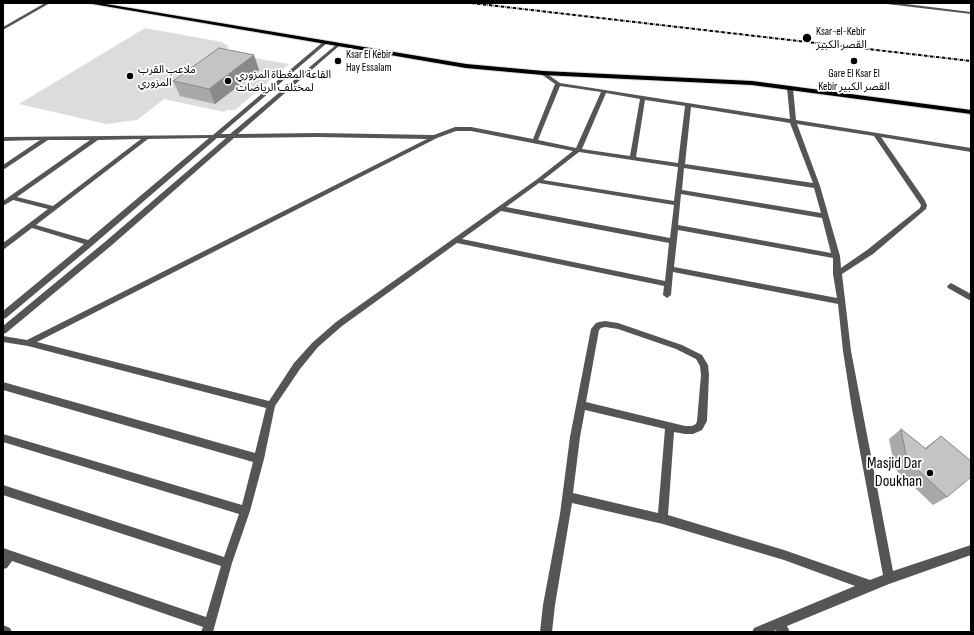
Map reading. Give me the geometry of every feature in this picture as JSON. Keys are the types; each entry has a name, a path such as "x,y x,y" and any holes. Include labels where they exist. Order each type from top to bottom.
{"main road":[{"path":"90,3 466,66 543,73 719,81 790,88 971,112"}],"street":[{"path":"3,29 48,3"},
{"path":"887,3 971,13"},
{"path":"3,316 325,43"},
{"path":"3,331 109,243 337,45"},
{"path":"543,73 558,84 971,150"},
{"path":"535,141 558,84"},
{"path":"790,88 793,122 817,186 836,256 847,351 862,442 889,578"},
{"path":"5,557 209,628 227,563 245,511 260,459 271,405 297,366 315,345 329,332 454,240 538,181 578,150 604,92"},
{"path":"633,158 643,98"},
{"path":"667,295 676,227 688,105"},
{"path":"28,343 435,137 462,128 578,150 817,186"},
{"path":"3,139 317,135 435,137"},
{"path":"837,274 870,252 923,209 924,205 921,199 876,135"},
{"path":"3,247 147,137"},
{"path":"3,168 47,138"},
{"path":"3,204 96,138"},
{"path":"538,181 678,204"},
{"path":"679,192 826,216"},
{"path":"12,198 54,208"},
{"path":"499,208 673,241"},
{"path":"32,226 90,243"},
{"path":"676,227 836,256"},
{"path":"454,240 668,284"},
{"path":"670,269 842,302"},
{"path":"951,286 971,298"},
{"path":"546,632 575,437 595,329 599,324 618,326 679,347 699,357 704,364 706,374 702,422 693,430 581,405"},
{"path":"3,339 28,343 271,405"},
{"path":"3,386 260,459"},
{"path":"663,519 670,426"},
{"path":"3,438 245,511"},
{"path":"3,490 227,563"},
{"path":"567,497 663,519 784,555 870,586"},
{"path":"758,632 781,628 889,578 971,550"}],"shaded area":[{"name":"ملاعب القرب المزوري","path":"145,28 222,42 228,46 226,53 289,64 235,110 227,110 224,112 164,99 137,120 106,124 19,104"}],"building":[{"path":"219,48 254,55 209,89 173,81"},
{"path":"901,429 926,449 941,436 971,461 971,477 947,497 907,460"}],"railway":[{"path":"471,3 971,61"}],"place":[{"name":"Ksar-el-Kebir القصر الكبير","path":"807,38"},
{"name":"Ksar El Kebir Hay Essalam","path":"338,61"},
{"name":"Gare El Ksar El Kebir القصر الكبير","path":"854,61"},
{"name":"ملاعب القرب المزوري","path":"130,76"},
{"name":"القاعة المغطاة المزوري لمختلف الرياضات","path":"228,81"},
{"name":"Masjid Dar Doukhan","path":"930,473"}]}
